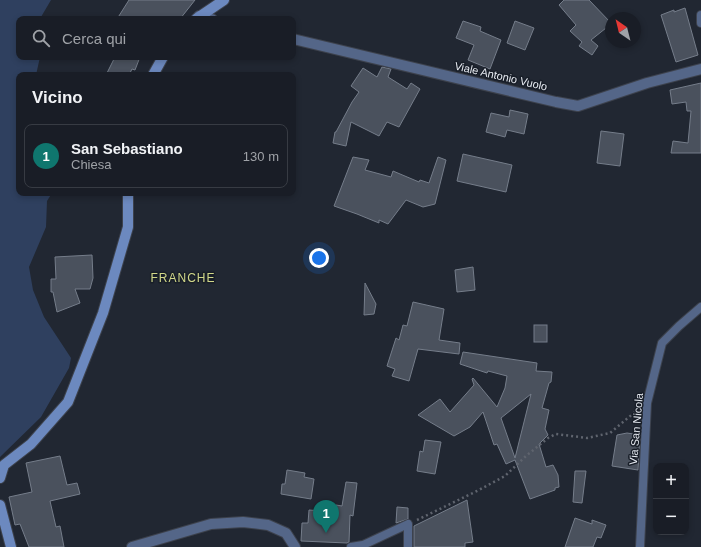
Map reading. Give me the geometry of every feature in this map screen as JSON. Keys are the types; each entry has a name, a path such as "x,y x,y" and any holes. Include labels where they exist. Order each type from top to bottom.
{"main road":[{"path":"201,16 224,0"},
{"path":"155,72 161,60"},
{"path":"0,478 4,465 31,444 68,402 104,313 128,227 128,196"},
{"path":"0,505 11,547"}],"street":[{"name":"Viale Antonio Vuolo","path":"296,40 578,106 647,83 701,69"},
{"path":"132,547 211,524 243,522 268,525 286,533 295,547"}],"lane":[{"name":"Via San Nicola","path":"640,547 647,403 662,343 701,307"},
{"path":"351,547 363,545 408,524 408,547"}],"path":[{"path":"408,524 505,476 526,456 552,436 556,434 587,438 610,433 629,416 647,403"}],"shaded area":[{"path":"0,0 51,0 42,16 16,16 16,60 39,60 37,72 16,72 16,196 50,196 47,201 46,227 29,267 33,290 44,317 71,358 69,368 41,417 0,457"}],"building":[{"path":"129,0 195,0 182,16 119,16"},
{"path":"564,0 589,0 605,17 605,29 591,40 598,46 592,55 579,46 582,42 570,31 576,25 559,5"},
{"path":"685,8 698,55 676,62 661,15"},
{"path":"463,21 481,27 480,31 501,40 490,69 468,60 474,45 456,38"},
{"path":"515,21 534,28 525,50 507,43"},
{"path":"114,60 139,60 135,70 132,69 130,72 108,72"},
{"path":"382,67 391,69 388,77 407,89 411,83 420,89 399,127 387,122 379,136 351,122 346,146 333,143 335,132 359,92 351,86 363,68 377,77"},
{"path":"701,83 701,153 671,153 673,141 688,143 691,111 687,111 686,102 672,104 670,90"},
{"path":"510,110 528,114 524,134 507,130 505,137 486,132 491,113 509,117"},
{"path":"601,131 624,134 620,166 597,163"},
{"path":"463,154 512,165 506,192 457,181"},
{"path":"353,157 369,160 365,170 391,177 393,171 419,182 420,180 429,183 438,157 446,160 435,204 423,207 406,200 388,224 379,220 379,223 334,206"},
{"path":"92,255 93,278 90,289 75,289 80,303 57,312 53,292 51,292 51,279 56,279 55,257"},
{"path":"473,267 475,290 457,292 455,270"},
{"path":"365,283 376,304 374,314 364,315"},
{"path":"413,302 444,309 439,340 460,343 459,354 418,349 409,381 392,376 395,369 387,366 396,338 399,340 403,325 407,326"},
{"path":"534,325 547,325 547,342 534,342"},
{"path":"463,352 537,363 536,371 552,372 551,382 549,383 542,408 549,410 545,429 548,435 539,444 546,467 553,465 558,475 559,487 555,488 555,490 530,499 515,460 506,464 497,444 494,445 483,412 470,427 454,436 418,415 440,399 450,412 474,385 473,378 497,407 505,388 507,376 488,371 487,373 460,364","holes":["531,394 515,458 501,418"]},
{"path":"627,433 640,435 638,470 612,466 617,435"},
{"path":"425,440 441,442 435,474 417,471 420,451 423,452"},
{"path":"60,456 67,485 77,483 80,494 50,501 56,527 60,526 64,547 29,547 20,524 15,525 9,497 32,492 26,463"},
{"path":"287,470 305,473 304,477 314,479 311,499 281,494 282,484 285,484"},
{"path":"575,471 586,471 582,503 573,502"},
{"path":"346,482 357,483 353,516 350,515 349,542 301,541 302,523 308,523 309,510 335,512 336,505 342,506"},
{"path":"467,500 473,542 465,543 465,547 414,547 414,526"},
{"path":"397,507 408,508 408,519 396,523"},
{"path":"575,518 592,524 592,520 606,525 601,538 597,537 593,547 565,547"}],"place":[{"name":"San Sebastiano","path":"326,533"}],"district":[{"name":"FRANCHE","path":"183,278"}]}
